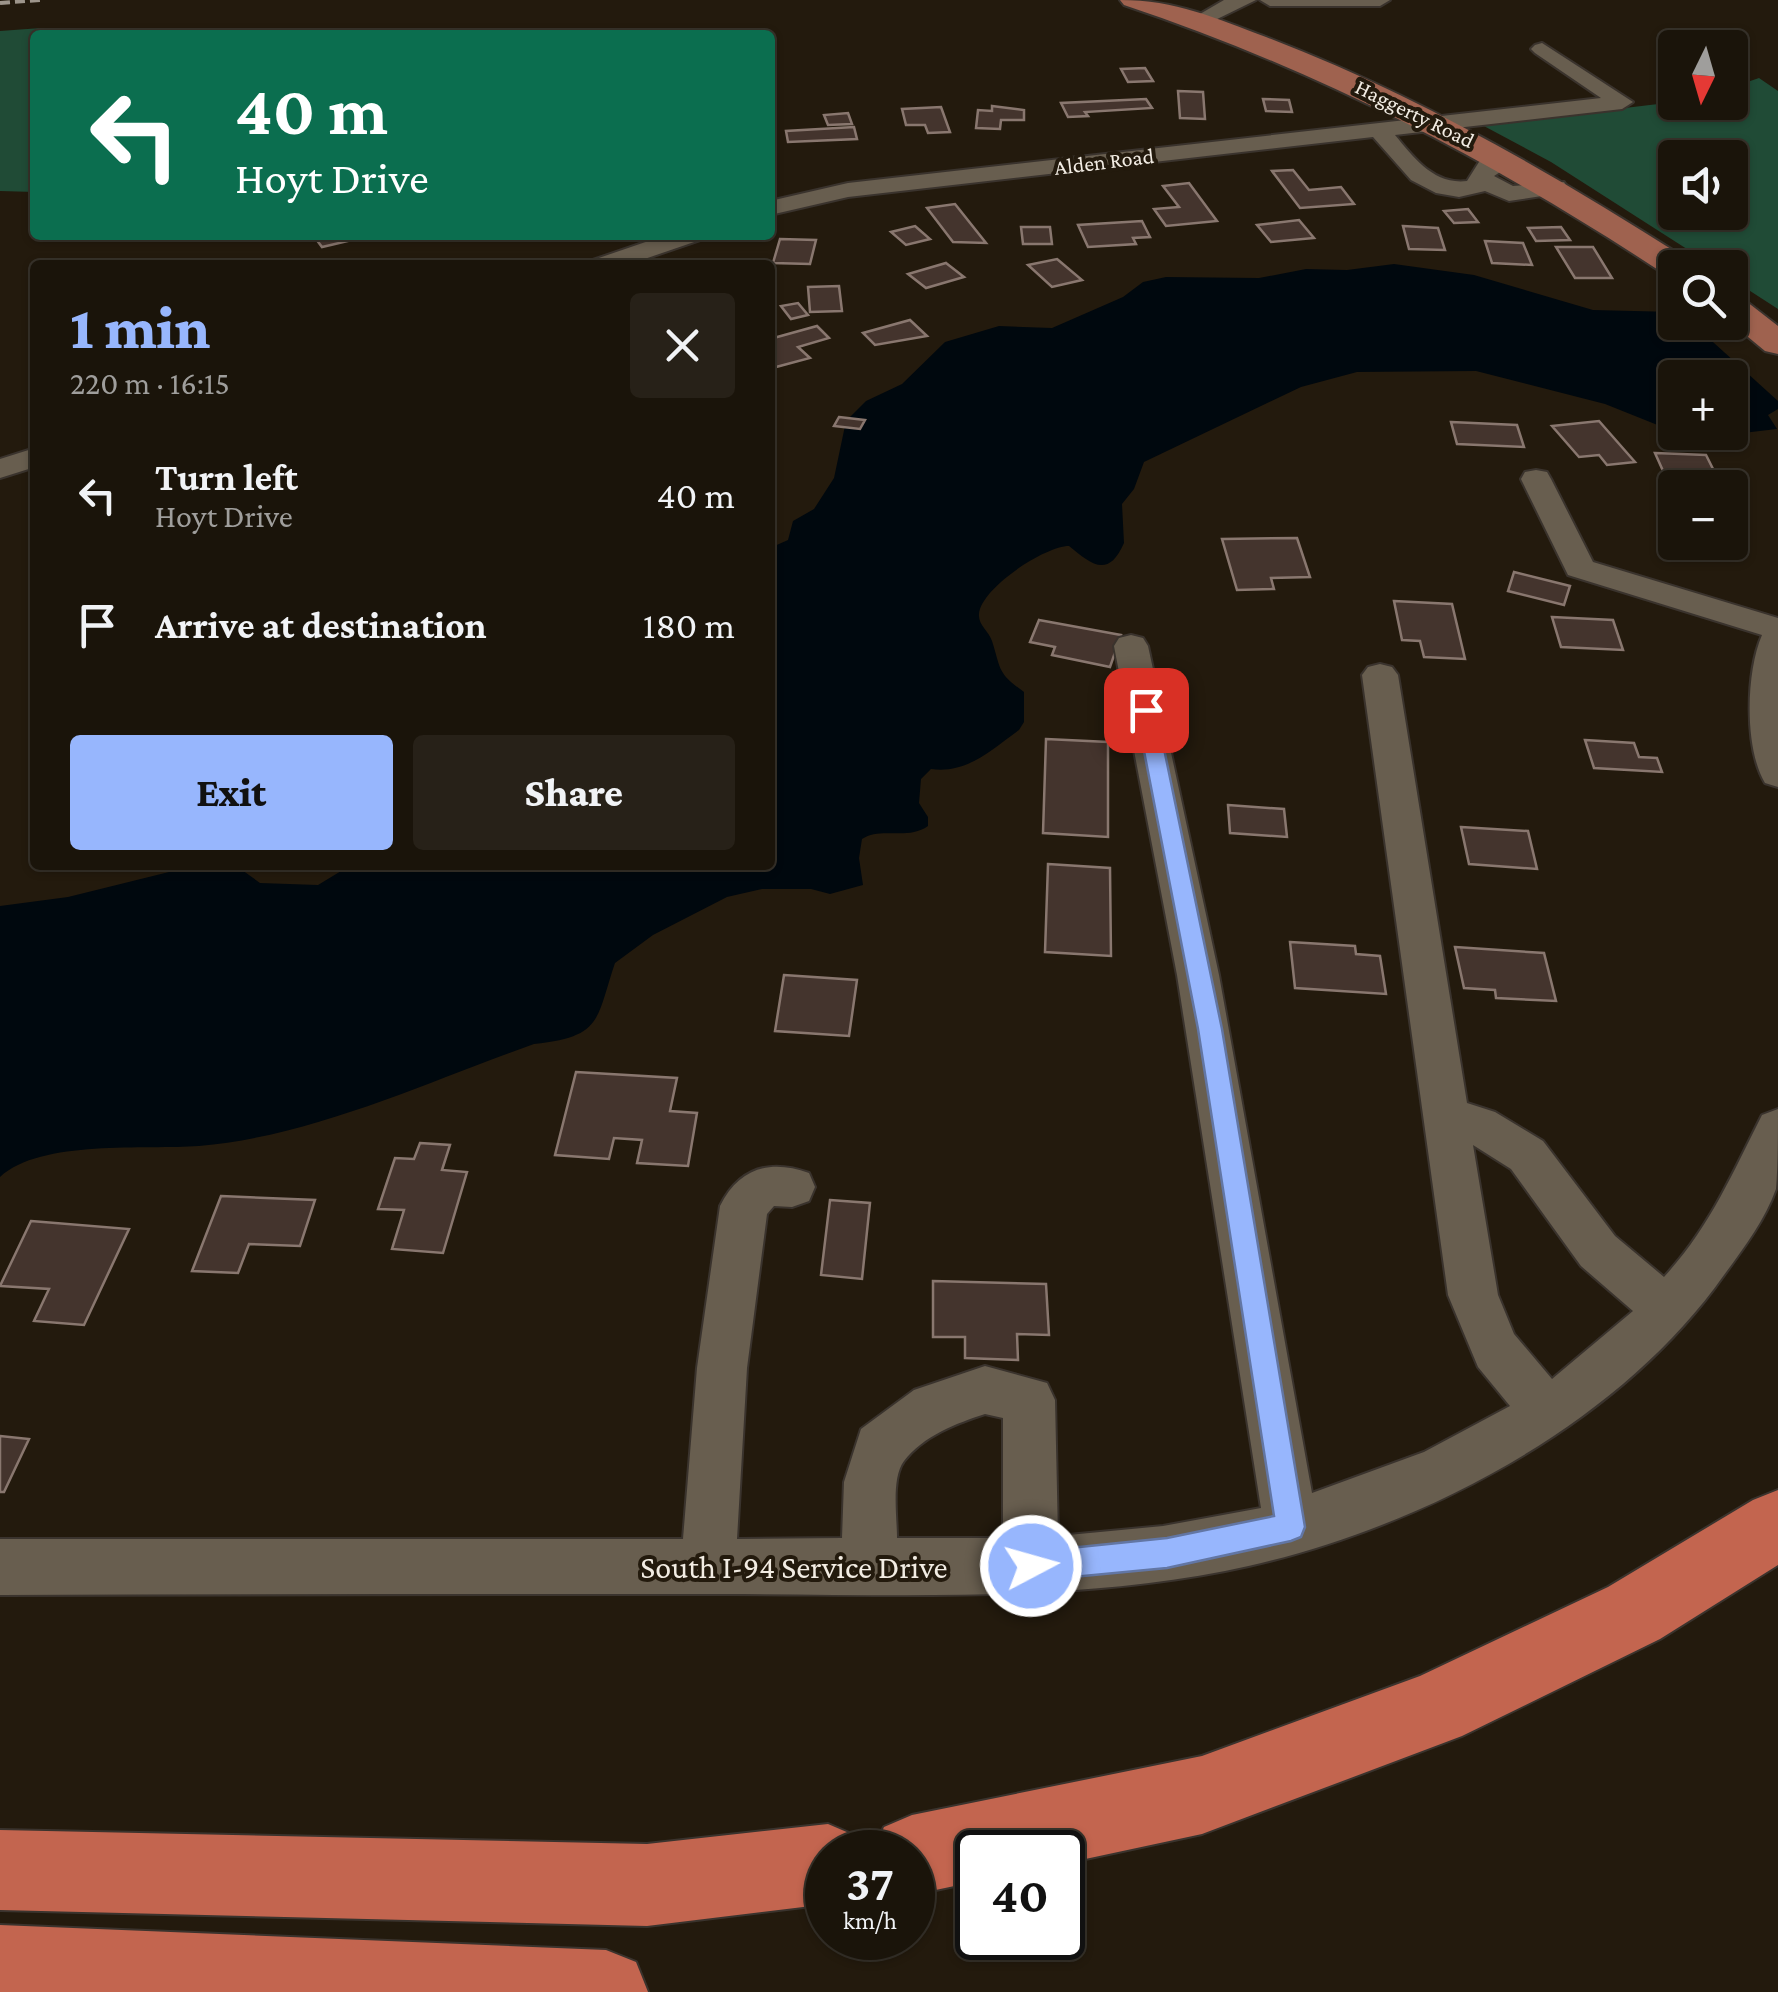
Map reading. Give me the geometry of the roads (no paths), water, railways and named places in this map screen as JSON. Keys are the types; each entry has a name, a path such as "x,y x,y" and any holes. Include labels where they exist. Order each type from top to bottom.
{"highway":[{"path":"935,1850 1202,1794 1436,1709 1634,1613 1778,1525"},
{"path":"0,1870 647,1885 805,1867"},
{"path":"0,1967 606,1992"}],"main road":[{"name":"Haggerty Road","path":"1133,0 1312,64 1440,123 1555,187 1658,255"},
{"path":"1748,319 1778,343"}],"street":[{"path":"1198,21 1222,7 1246,0"},
{"path":"1270,0 1380,0"},
{"name":"Alden Road","path":"775,207 848,190 1622,102 1542,48"},
{"path":"1379,130 1426,183 1438,189 1476,187 1487,167 1508,160"},
{"path":"1480,178 1510,194 1555,187"},
{"path":"617,260 676,240"},
{"path":"0,469 30,459"},
{"path":"1536,479 1580,568 1778,629"},
{"path":"1778,637 1767,660 1767,704 1778,774"},
{"path":"1131,646 1168,806 1210,1029 1291,1527"},
{"path":"1380,675 1473,1294 1496,1350 1548,1412"},
{"path":"1445,1116 1479,1124 1527,1155 1598,1251 1666,1309"},
{"name":"South I-94 Service Drive","path":"0,1567 1031,1566 1167,1553 1291,1527 1462,1462 1548,1412 1621,1354 1666,1309 1719,1246 1764,1169 1778,1128"},
{"path":"708,1566 722,1368 744,1206 763,1186 792,1187"},
{"path":"869,1568 871,1482 880,1446 932,1407 984,1390 1029,1400 1031,1566"}],"railway":[{"path":"0,3 40,0"}]}
